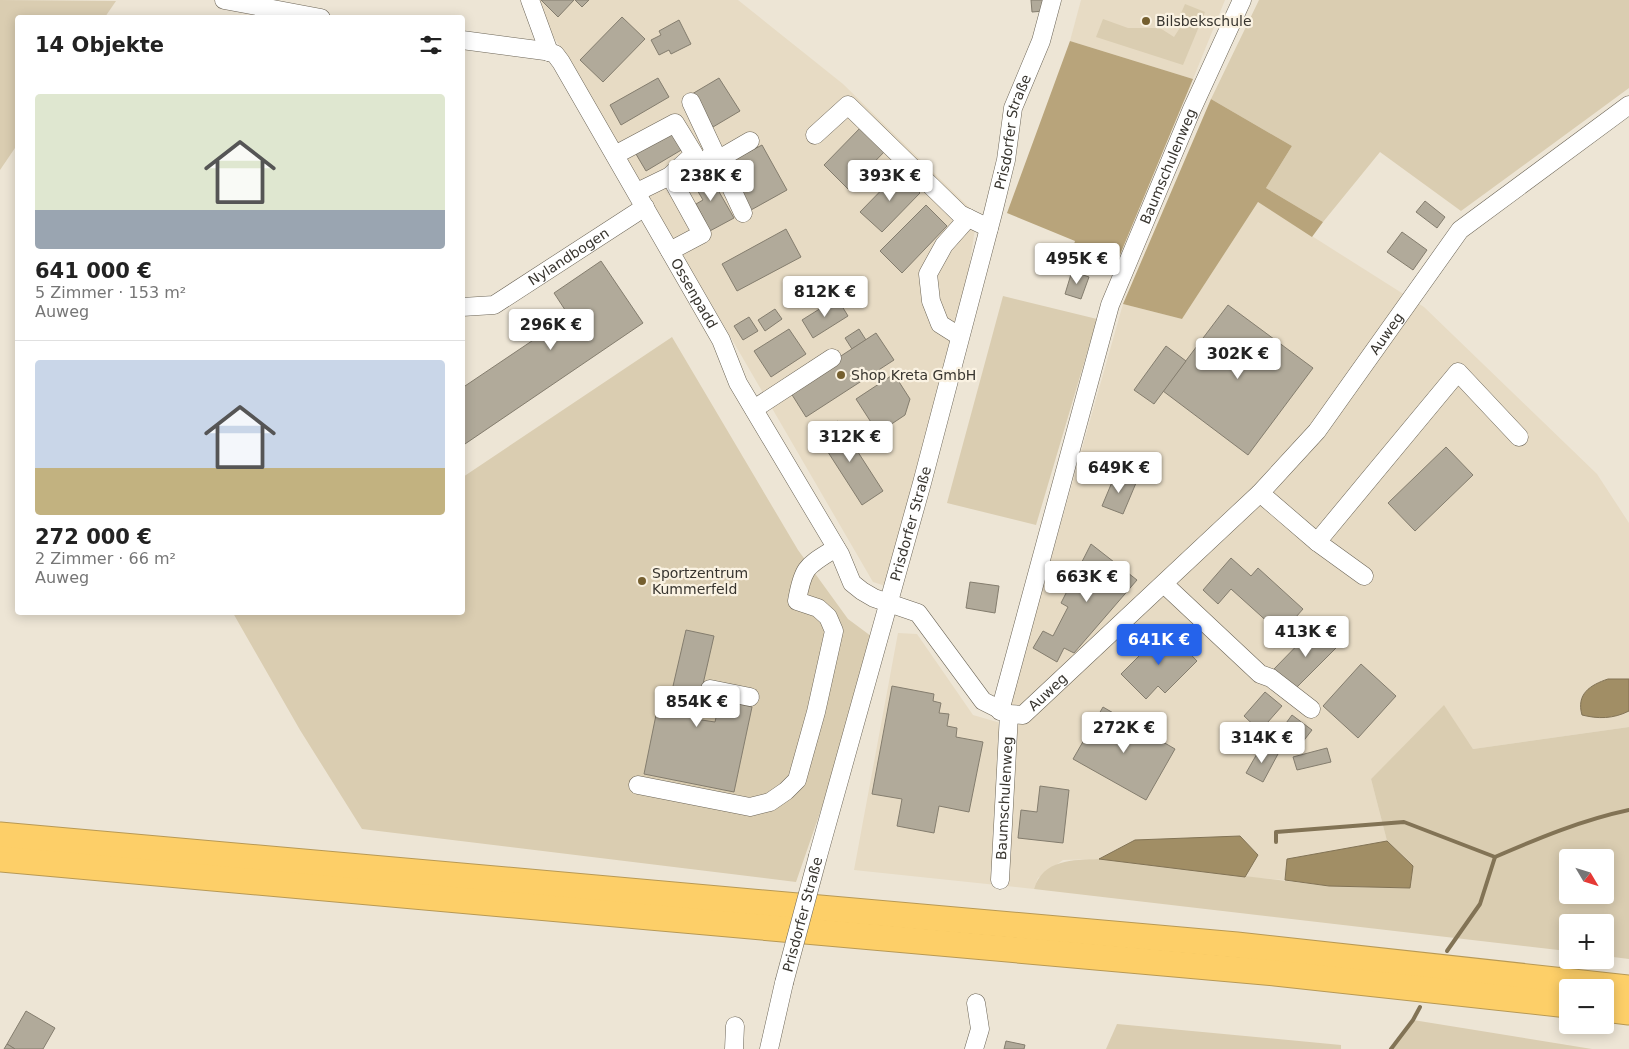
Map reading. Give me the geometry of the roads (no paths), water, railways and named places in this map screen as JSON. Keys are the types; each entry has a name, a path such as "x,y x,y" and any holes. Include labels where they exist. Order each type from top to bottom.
{"highway":[{"path":"0,835 1238,945 1629,988"},
{"path":"0,859 1275,973 1559,1004"},
{"path":"1614,1010 1629,1012"}],"street":[{"path":"224,0 305,15"},
{"path":"465,40 549,52 530,0"},
{"name":"Prisdorfer Straße","path":"769,1049 784,983 818,856 922,484 959,336 989,228 1006,160 1012,108 1041,42 1052,0"},
{"name":"Baumschulenweg","path":"1000,880 1005,713 1110,305 1192,109 1242,0"},
{"name":"Ossenpadd","path":"549,52 554,54 561,62 616,155 721,340 738,383 836,548 852,583 874,598 888,602"},
{"path":"691,102 743,213"},
{"path":"815,135 848,105 960,214 989,228"},
{"name":"Auweg","path":"1005,713 1023,715 1260,493 1317,431 1460,230 1629,105"},
{"path":"616,155 675,122 694,154 719,159 750,141"},
{"name":"Nylandbogen","path":"465,307 494,305 641,199 694,154"},
{"path":"670,176 702,234 670,251"},
{"path":"959,336 940,324 931,301 928,274 944,245 968,218"},
{"path":"754,409 832,358"},
{"path":"1317,542 1458,372 1519,437"},
{"path":"1260,493 1317,542 1364,576"},
{"path":"638,785 750,807 770,802 786,791 797,780 816,712 834,631 828,617 818,608 798,601 799,592 804,572 809,565 836,548"},
{"path":"1164,584 1260,674 1271,678 1311,709"},
{"path":"888,602 918,613 983,702 1005,713"},
{"path":"710,689 750,697"},
{"path":"974,1049 980,1029 976,1003"},
{"path":"734,1026 734,1049"}],"waterway":[{"path":"1276,842 1276,832 1404,822 1495,857 1578,824 1629,810"},
{"path":"1447,951 1480,904 1495,857"},
{"path":"1391,1049 1413,1020 1420,1007"}],"place":[{"name":"Bilsbekschule","path":"1146,21"},
{"name":"Shop Kreta GmbH","path":"841,375"},
{"name":"Sportzentrum Kummerfeld","path":"642,581"}]}
